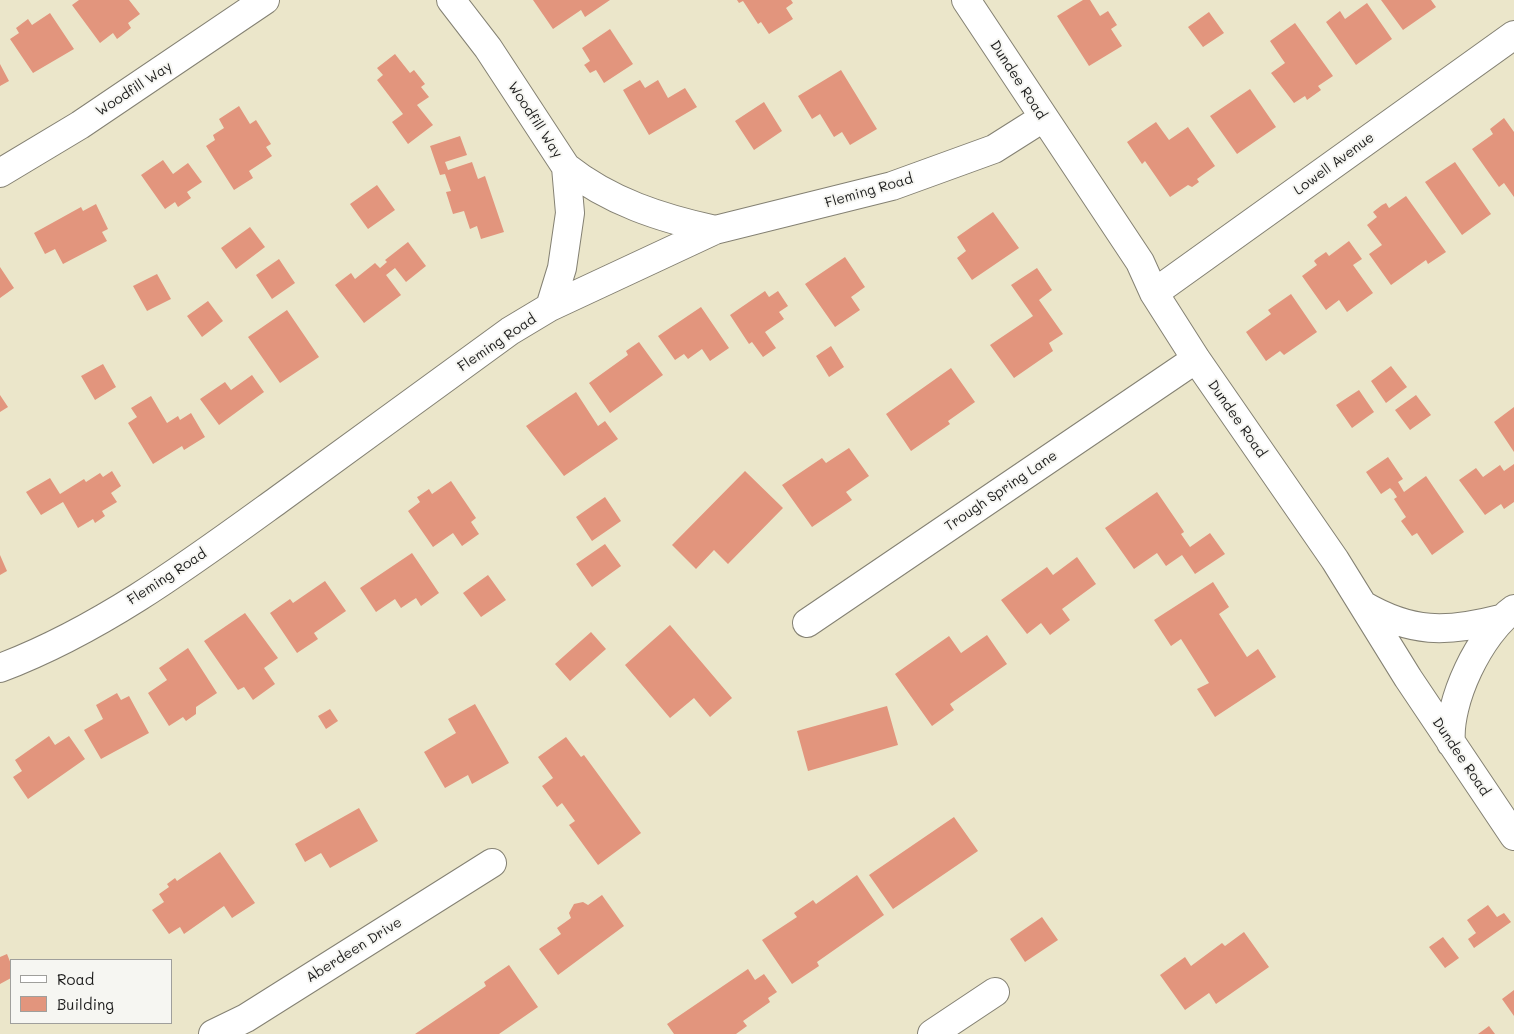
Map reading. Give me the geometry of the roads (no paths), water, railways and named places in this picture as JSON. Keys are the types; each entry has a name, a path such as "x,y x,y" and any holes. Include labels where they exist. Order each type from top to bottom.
{"street":[{"name":"Woodfill Way","path":"0,173 96,115 265,0"},
{"name":"Woodfill Way","path":"451,0 488,48 566,167 583,180 622,203 678,222 715,230"},
{"name":"Dundee Road","path":"966,0 1140,262 1154,293 1196,359 1329,552 1451,743 1514,836"},
{"name":"Lowell Avenue","path":"1154,293 1514,35"},
{"name":"Fleming Road","path":"0,668 37,654 126,604 209,550 510,331 550,307 715,230 892,186 994,149 1043,118"},
{"name":"Woodfill Way","path":"550,307 562,268 570,213 566,167"},
{"name":"Trough Spring Lane","path":"807,623 1196,359"},
{"path":"1363,605 1394,621 1434,630 1453,630 1507,614"},
{"path":"1451,743 1452,716 1462,684 1507,614"},
{"name":"Aberdeen Drive","path":"213,1034 246,1018 492,863"},
{"path":"932,1034 995,992"}]}
